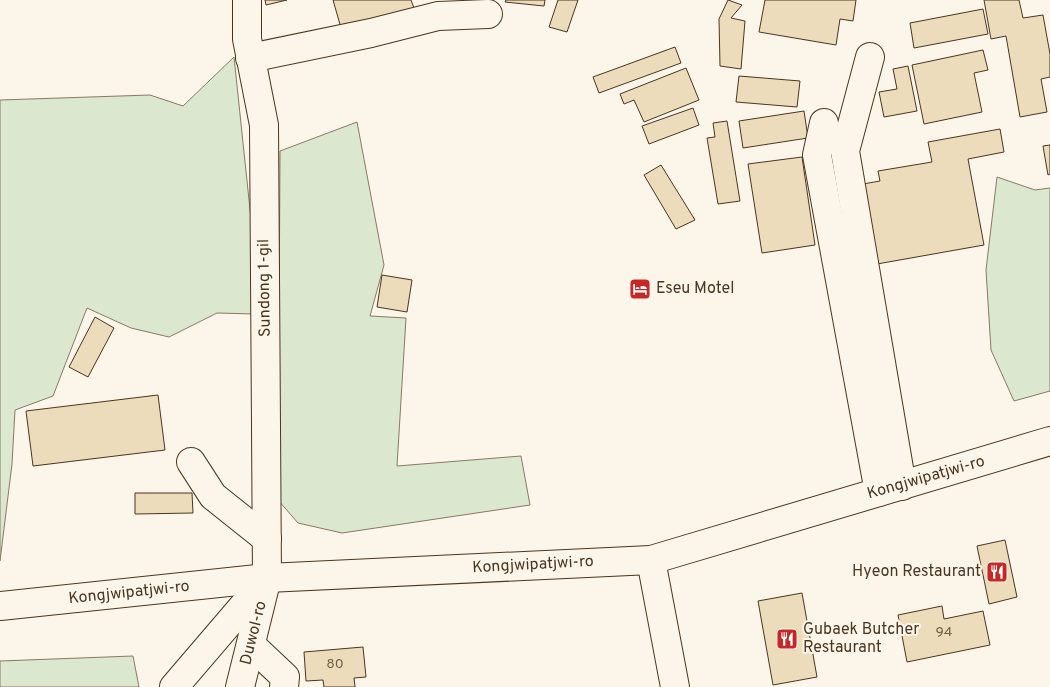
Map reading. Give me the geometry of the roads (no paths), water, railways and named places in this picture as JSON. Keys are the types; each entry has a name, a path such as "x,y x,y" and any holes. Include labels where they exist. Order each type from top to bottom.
{"main road":[{"name":"Sundong 1-gil","path":"247,0 247,39 264,125 267,578"},
{"path":"250,58 371,33 438,16 488,14"},
{"path":"870,57 845,151 891,489"},
{"path":"824,124 817,155 891,489"},
{"name":"Kongjwipatjwi-ro","path":"0,606 267,578 651,560 1050,441"},
{"path":"191,462 213,496 267,539"},
{"path":"651,560 675,687"},
{"path":"174,687 267,578"},
{"name":"Duwol-ro","path":"240,687 267,578"},
{"path":"251,645 285,677 284,687"}],"place":[{"name":"Eseu Motel","path":"640,289"},
{"name":"Hyeon Restaurant","path":"997,572"},
{"name":"Gubaek Butcher Restaurant","path":"787,639"}]}
